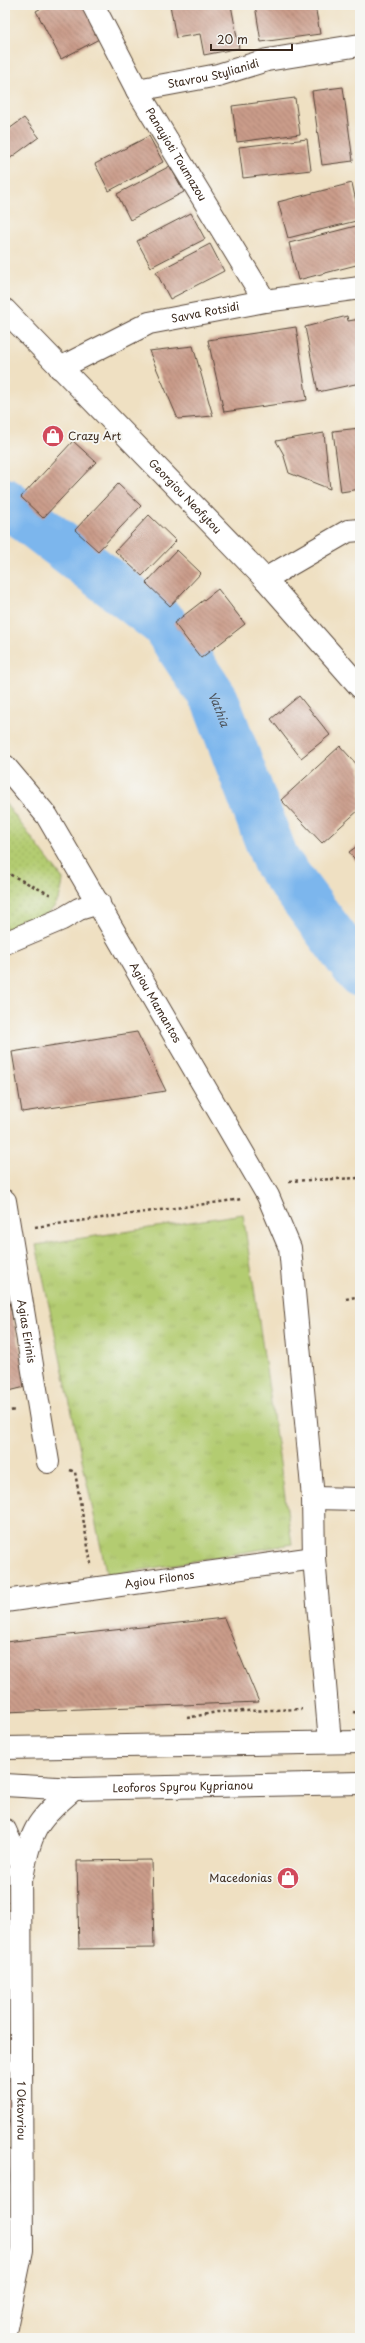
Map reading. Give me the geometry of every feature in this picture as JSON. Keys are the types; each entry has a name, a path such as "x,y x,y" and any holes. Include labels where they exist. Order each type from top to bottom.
{"street":[{"name":"Panayioti Toumazou","path":"93,5 137,90 265,301"},
{"name":"Stavrou Stylianidi","path":"137,90 218,75 267,60 360,45"},
{"name":"Savva Rotsidi","path":"60,368 149,323 265,301 360,288"},
{"name":"Georgiou Neofytou","path":"5,310 265,579 360,688"},
{"path":"265,579 348,531 360,530"},
{"name":"Agiou Mamantos","path":"5,766 47,816 89,906 264,1189 290,1248 313,1498 314,1558 330,1742"},
{"path":"5,943 89,906"},
{"name":"Agias Eirinis","path":"5,1201 48,1462"},
{"path":"313,1498 360,1499"},
{"name":"Agiou Filonos","path":"5,1601 314,1558"},
{"path":"5,1748 360,1742"},
{"name":"Leoforos Spyrou Kyprianou","path":"5,1785 74,1789 360,1783"},
{"name":"1 Oktovriou","path":"20,1888 29,1843 37,1824 74,1789"},
{"name":"1 Oktovriou","path":"5,1830 20,1864 14,2248 5,2332"}],"path":[{"path":"5,872 89,906"},
{"path":"10,1231 264,1189 360,1178"},
{"path":"346,1299 360,1296"},
{"path":"48,1462 75,1472 95,1588"},
{"path":"180,1719 217,1712 283,1708 360,1713"}],"green space":[{"path":"5,803 63,879 61,892 52,910 36,921 5,934"},
{"path":"243,1214 292,1544 107,1576 36,1245"}],"building":[{"path":"47,5 84,5 101,38 61,59 36,11"},
{"path":"170,5 231,5 239,48 204,55 200,34 176,38"},
{"path":"255,5 315,5 320,34 261,42"},
{"path":"343,87 353,161 322,165 312,91"},
{"path":"295,98 300,134 237,142 232,106"},
{"path":"24,118 39,137 5,162 5,132"},
{"path":"149,136 163,162 109,191 95,164"},
{"path":"307,139 311,170 243,178 239,147"},
{"path":"170,166 184,192 130,220 117,194"},
{"path":"352,183 360,220 288,238 278,202"},
{"path":"191,213 205,239 151,267 137,241"},
{"path":"360,225 360,264 298,280 289,243"},
{"path":"210,244 224,271 170,299 156,272"},
{"path":"347,316 348,321 360,319 360,383 318,392 305,327"},
{"path":"296,327 307,400 224,412 208,340"},
{"path":"193,346 213,416 178,419 149,351"},
{"path":"360,428 360,489 341,492 333,431"},
{"path":"324,433 330,489 289,473 283,453 276,441"},
{"path":"73,441 96,462 43,518 21,497"},
{"path":"118,484 141,506 98,551 75,530"},
{"path":"149,515 176,541 142,576 115,551"},
{"path":"177,550 201,573 170,606 146,583"},
{"path":"218,589 245,624 201,658 174,623"},
{"path":"299,696 330,735 301,758 271,719"},
{"path":"340,746 360,768 360,809 322,843 281,800"},
{"path":"360,844 360,866 349,852"},
{"path":"137,1032 166,1091 22,1112 12,1052"},
{"path":"6,1289 29,1386 5,1392 5,1290"},
{"path":"224,1618 259,1702 5,1712 5,1642"},
{"path":"152,1860 154,1948 79,1949 77,1861"},
{"path":"5,2080 16,2080 16,2122 5,2122"},
{"path":"5,2149 12,2150 6,2213 5,2213"}],"waterway":[{"name":"Vathia","path":"5,502 164,624 215,700 276,861 360,973"}],"place":[{"name":"Crazy Art","path":"53,436"},
{"name":"Macedonias","path":"288,1878"}]}
